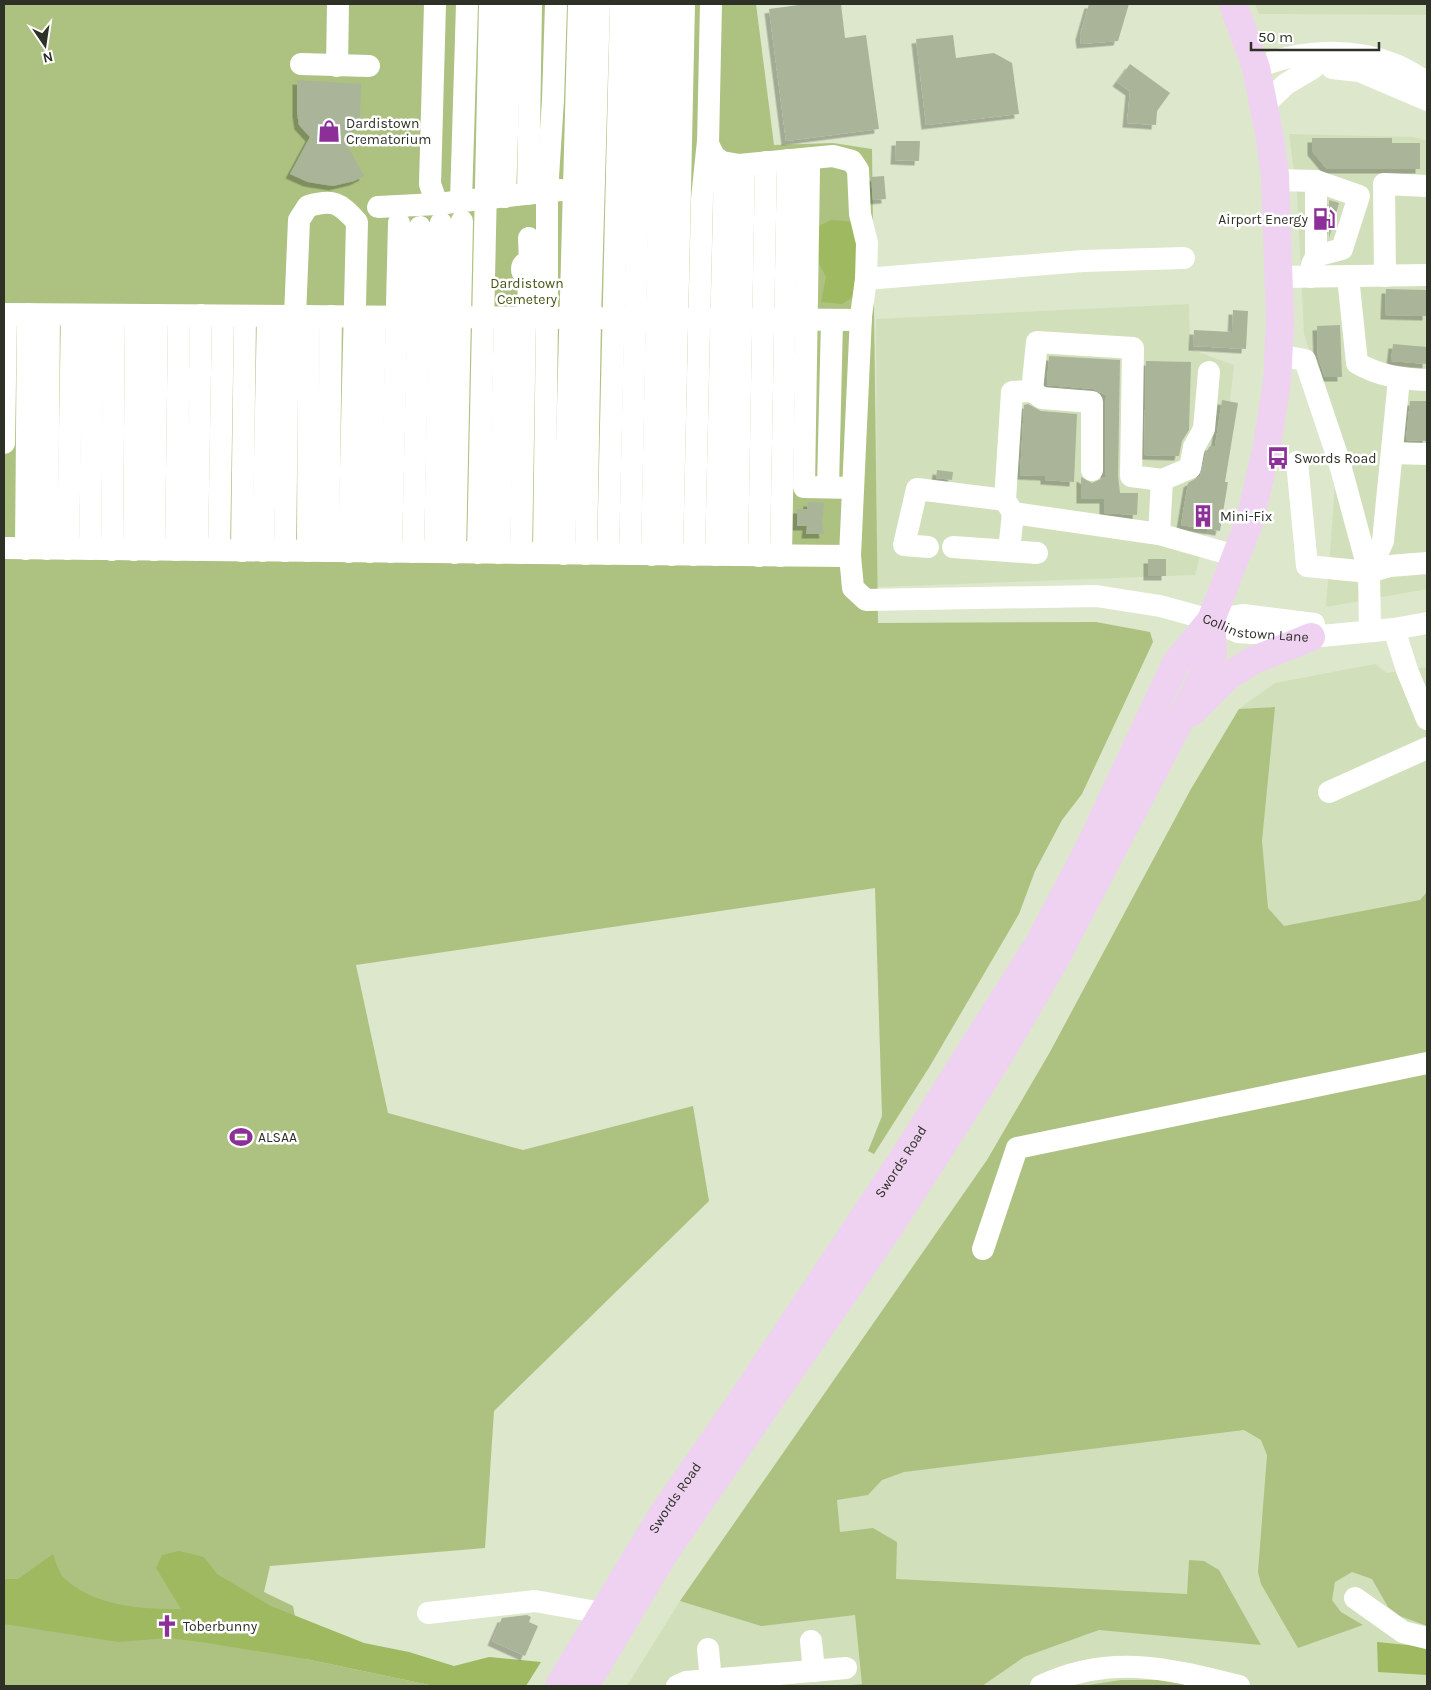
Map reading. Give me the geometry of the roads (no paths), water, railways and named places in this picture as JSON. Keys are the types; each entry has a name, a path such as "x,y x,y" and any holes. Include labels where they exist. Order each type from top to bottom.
{"main road":[{"name":"Swords Road","path":"559,1686 662,1514 742,1399 902,1160 1039,943 1090,848 1176,662 1211,620 1250,520 1266,451 1277,382 1278,355 1279,277 1275,180 1264,105 1256,68 1232,4"},
{"name":"Swords Road","path":"585,1686 664,1554 891,1225 992,1066 1052,965 1177,727 1213,652 1211,620"},
{"path":"1177,727 1228,676 1254,660 1311,637"}],"street":[{"path":"337,66 338,4"},
{"path":"434,552 418,317 437,216 430,184 435,4"},
{"path":"349,552 418,317 437,216 467,4"},
{"path":"490,4 495,198 535,318 576,554"},
{"path":"495,198 511,4"},
{"path":"531,4 537,193"},
{"path":"529,268 537,193 553,100 556,4"},
{"path":"579,4 584,187"},
{"path":"488,553 535,318 584,187 599,4"},
{"path":"622,4 627,181 677,319 694,555"},
{"path":"627,181 642,4"},
{"path":"663,4 677,319 694,555"},
{"path":"670,176 684,4"},
{"path":"711,4 708,141 714,156 735,164"},
{"path":"1256,68 1280,58 1299,55 1356,54 1395,64 1427,82"},
{"path":"302,64 369,66"},
{"path":"1256,68 1283,71 1338,67 1360,71 1427,100"},
{"path":"1264,105 1286,84 1313,68"},
{"path":"378,207 437,216 495,198 670,176 735,164 833,156 852,161 858,170 860,214 867,243 866,279 861,320 850,556 853,588 866,600 1096,596 1160,606 1211,620"},
{"path":"770,556 774,320 797,160"},
{"path":"797,160 809,170 804,487 853,488"},
{"path":"576,554 677,319 735,164"},
{"path":"694,555 677,319 702,199 735,164"},
{"path":"735,164 774,320"},
{"path":"1275,180 1316,181 1359,196 1342,249 1314,267 1279,277"},
{"path":"1314,267 1316,181"},
{"path":"1385,276 1384,184 1427,186"},
{"path":"529,238 529,268 535,318 576,554"},
{"path":"866,279 1083,261 1184,258"},
{"path":"1314,267 1348,277 1427,275"},
{"path":"1348,277 1357,363 1370,371 1399,379 1427,380"},
{"path":"4,443 6,314 861,320"},
{"path":"38,314 47,549"},
{"path":"47,549 114,315"},
{"path":"114,315 155,550"},
{"path":"114,315 155,550"},
{"path":"155,550 190,316"},
{"path":"219,550 223,316"},
{"path":"246,316 252,551"},
{"path":"252,551 307,316"},
{"path":"285,551 307,316"},
{"path":"307,316 349,552"},
{"path":"307,316 349,552"},
{"path":"418,317 434,552"},
{"path":"828,487 832,320"},
{"path":"1032,391 1037,342 1133,348 1132,476 1162,480 1190,468 1194,447 1204,429 1209,372"},
{"path":"1278,355 1305,360 1339,461 1369,572 1370,630"},
{"path":"1369,572 1383,540 1399,379"},
{"path":"1009,551 1012,392 1032,391 1042,398 1092,402 1092,470"},
{"path":"1392,453 1427,454"},
{"path":"1297,462 1307,566 1369,572 1390,566 1427,563"},
{"path":"1159,534 1162,480"},
{"path":"928,547 904,545 917,489 1159,534 1236,556"},
{"path":"953,547 1037,552"},
{"path":"47,549 850,556"},
{"name":"Collinstown Lane","path":"1211,620 1243,616 1370,630"},
{"name":"Collinstown Lane","path":"1211,620 1238,632 1311,637 1394,629 1427,623"},
{"path":"1394,629 1407,670 1427,719"},
{"path":"1329,792 1427,748"},
{"path":"983,1249 1017,1148 1427,1063"},
{"path":"1355,1598 1402,1632 1427,1638"},
{"path":"428,1613 535,1601 602,1613"},
{"path":"811,1642 814,1671"},
{"path":"708,1649 711,1681"},
{"path":"1041,1686 1056,1679 1098,1669 1147,1666 1239,1686"},
{"path":"677,1686 686,1682 846,1668"}],"place":[{"name":"Dardistown Crematorium","path":"329,131"},
{"name":"Airport Energy","path":"1324,219"},
{"name":"Swords Road","path":"1278,458"},
{"name":"Mini-Fix","path":"1203,516"},
{"name":"ALSAA","path":"241,1137"},
{"name":"Toberbunny","path":"167,1626"}],"park label":[{"name":"Dardistown Cemetery","path":"527,292"}]}
